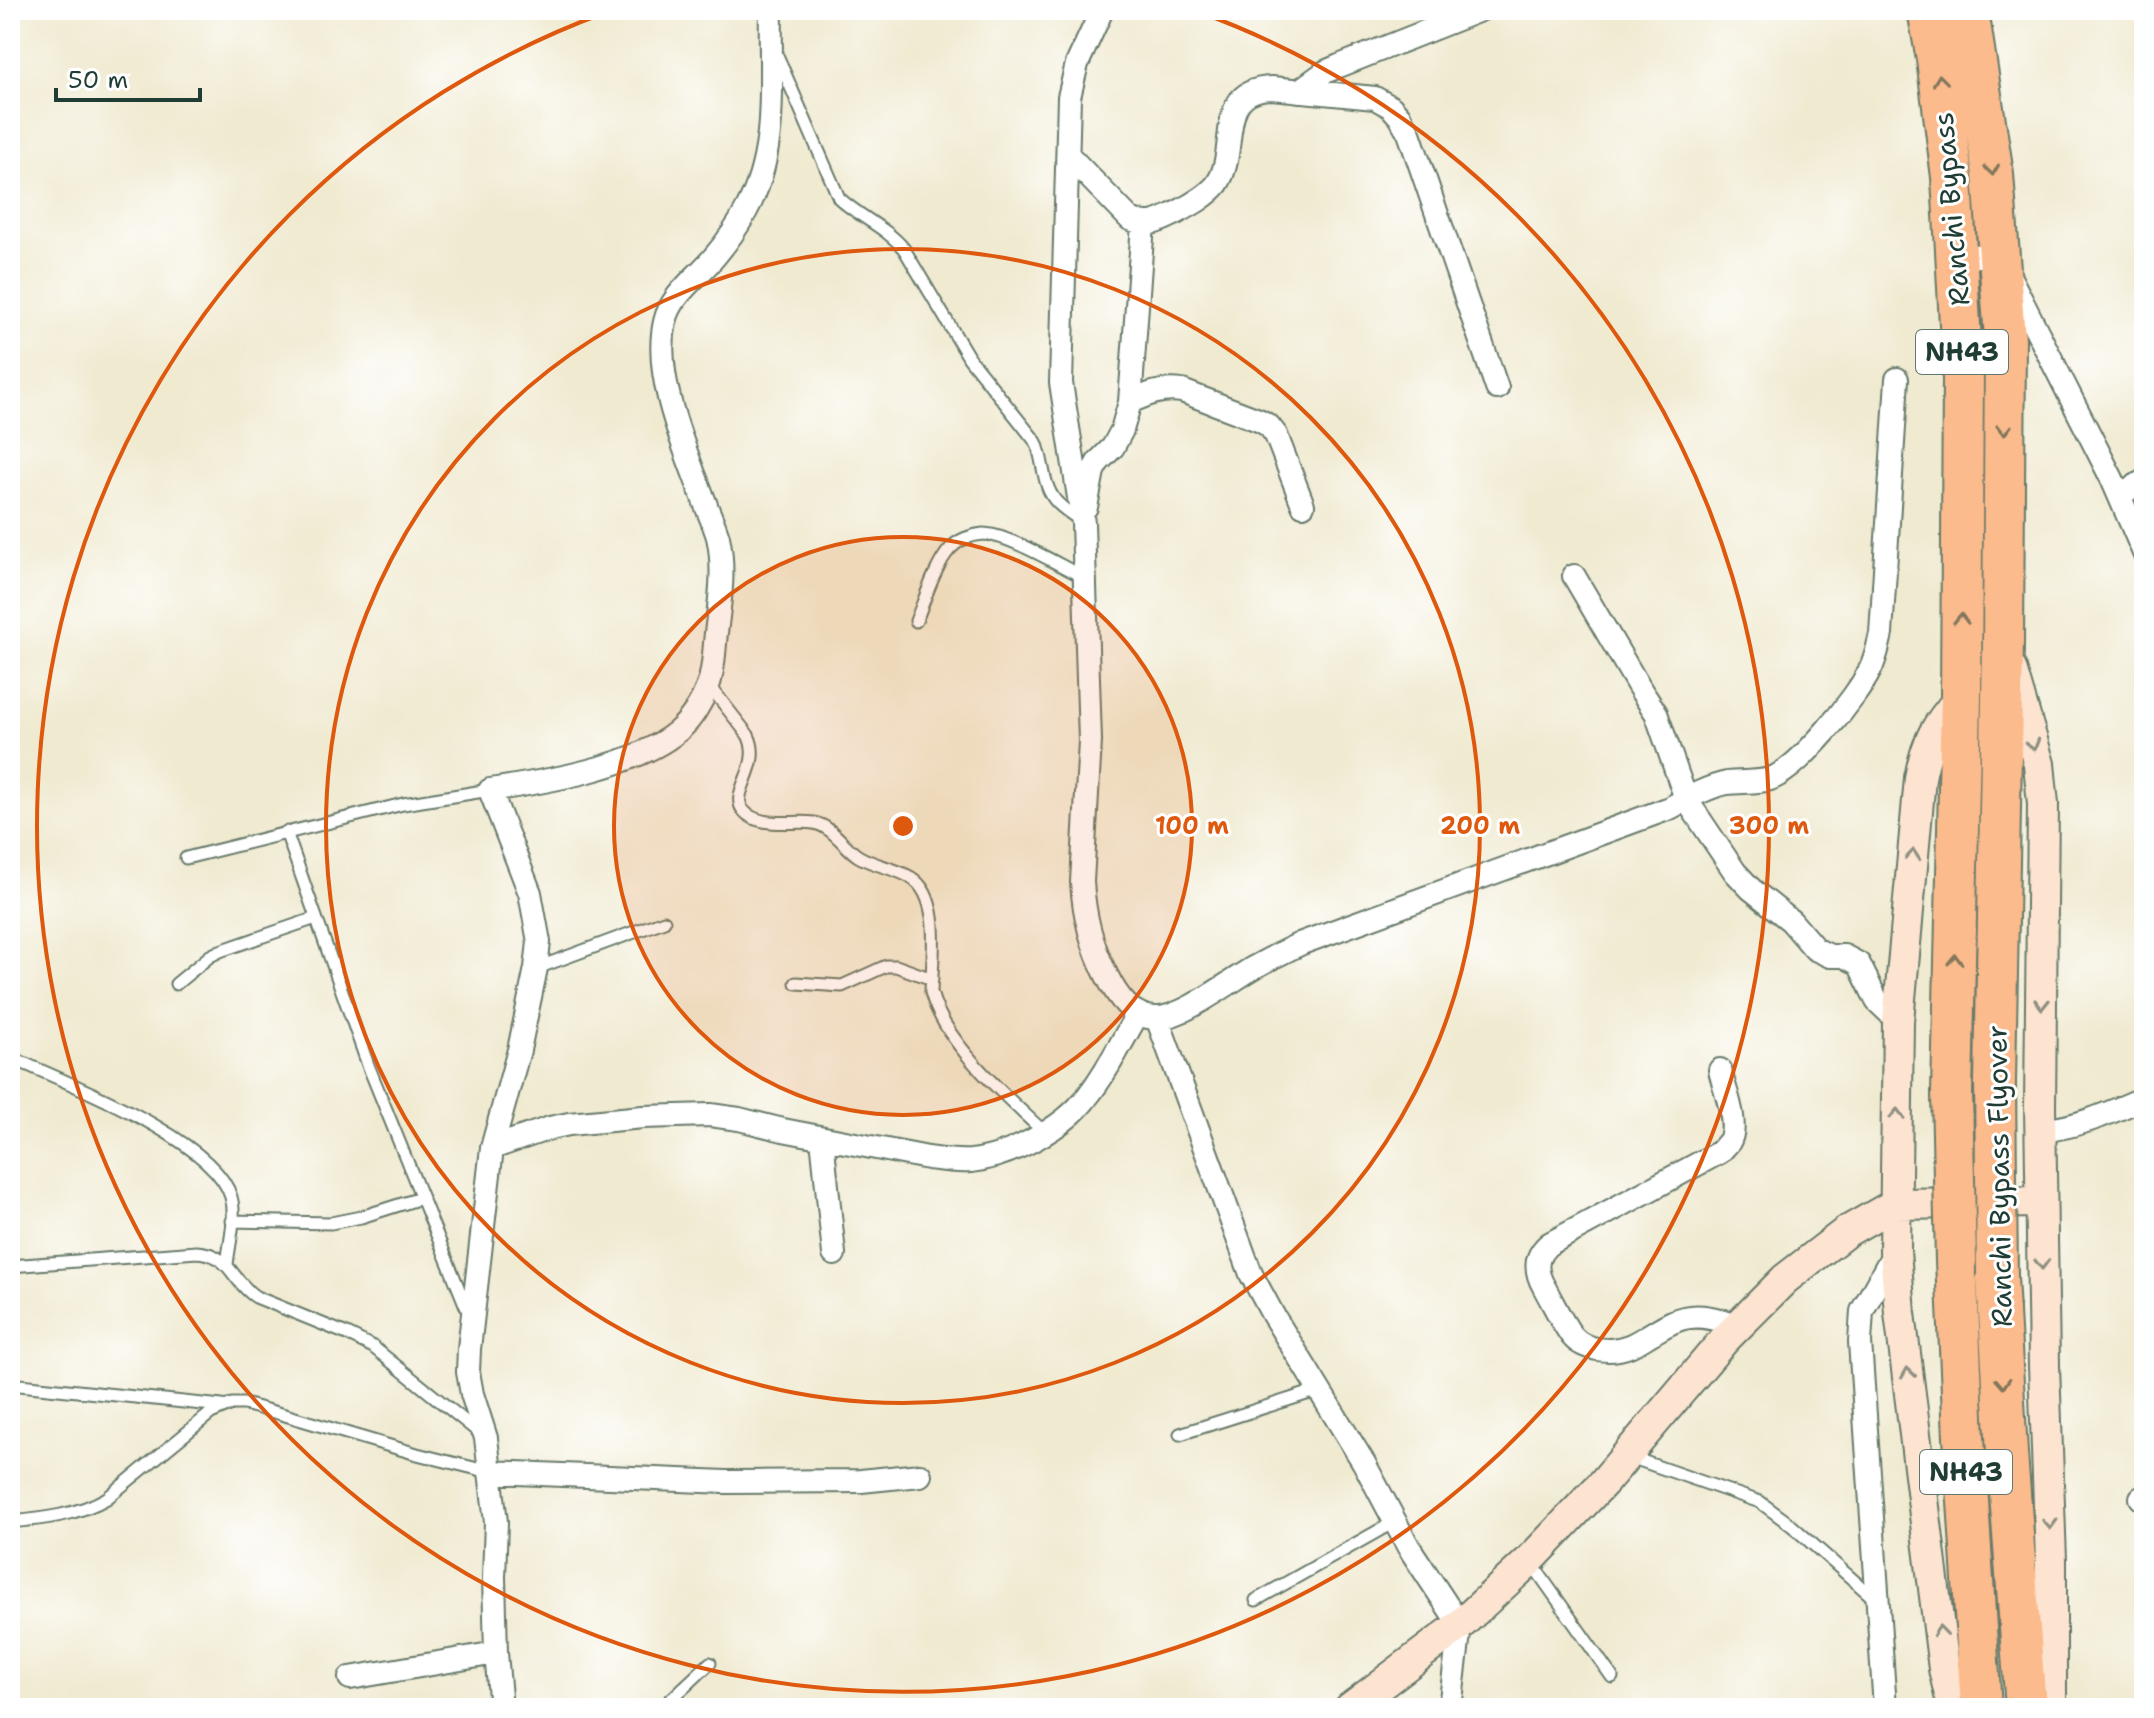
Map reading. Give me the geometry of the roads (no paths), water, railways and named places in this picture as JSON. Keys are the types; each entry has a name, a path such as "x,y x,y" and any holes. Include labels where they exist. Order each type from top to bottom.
{"highway":[{"name":"Ranchi Bypass","path":"1928,10 1952,177 1957,254 1963,380 1961,697"},
{"name":"Ranchi Bypass","path":"1968,10 1993,174 2005,339 2003,644"},
{"name":"Ranchi Bypass Flyover","path":"2003,644 1995,1082 1997,1277 2026,1708"},
{"name":"Ranchi Bypass Flyover","path":"1961,697 1952,1094 1964,1437 1981,1708"}],"street":[{"path":"501,1708 496,1653 496,1522 486,1438 468,1372 492,1148 519,1050 539,942 530,893 490,790 568,777 652,748 678,731 697,709 709,684 721,594 717,536 666,391 661,353 665,320 679,294 715,256 746,213 760,181 768,147 771,10"},
{"path":"1102,10 1077,64 1069,97 1061,383 1083,523 1090,741 1083,904 1097,955 1108,979 1122,1001 1148,1016 1251,1274 1364,1463 1394,1522 1460,1625 1450,1708"},
{"path":"1299,91 1325,72 1480,10"},
{"path":"1068,155 1130,219 1143,224 1159,222 1215,186 1222,174 1234,108 1241,98 1262,89 1375,98 1391,107 1409,133 1497,388"},
{"path":"1083,523 1093,471 1113,447 1122,430 1130,402 1143,224"},
{"path":"1957,254 2000,258 2119,495 2144,553"},
{"path":"492,1148 569,1124 689,1114 739,1119 822,1138 950,1161 973,1161 992,1156 1046,1134 1086,1099 1148,1016 1180,1011 1302,943 1670,808 1711,788 1770,779 1789,769 1821,737 1869,673 1875,660 1881,634 1897,379"},
{"path":"1130,402 1154,391 1182,391 1261,421 1276,435 1303,505"},
{"path":"2119,495 2144,481"},
{"path":"1574,576 1656,713 1686,799 1743,882 1791,921 1815,949 1830,956 1844,956 1859,964 1877,1001 1898,1021"},
{"path":"2003,644 2039,764 2043,804 2041,1202 2051,1560 2051,1708"},
{"path":"1953,1708 1944,1669 1900,1313 1895,1204 1898,1021 1919,789 1926,750 1940,721 1961,697"},
{"path":"1720,1070 1733,1120 1733,1132 1720,1152 1549,1244 1537,1259 1537,1270 1573,1338 1584,1346 1614,1349 1629,1346 1687,1317 1700,1316 1739,1325"},
{"path":"2041,1131 2069,1128 2094,1120 2144,1098"},
{"path":"822,1138 834,1254"},
{"path":"1350,1708 1460,1625 1529,1561 1575,1514 1739,1325 1785,1279 1846,1232 1895,1204 2041,1202"},
{"path":"1885,1708 1860,1325 1868,1298 1895,1251"},
{"path":"491,1472 726,1482 861,1481 920,1475"},
{"path":"350,1678 496,1653"}],"lane":[{"path":"770,38 839,198 852,211 894,236 904,249 969,358 1036,442 1053,499 1083,523"},
{"path":"916,621 942,560 957,542 970,536 985,534 1005,539 1085,578"},
{"path":"709,684 753,744 753,761 740,793 739,803 744,812 764,821 821,825 855,854 912,878 922,888 930,902 933,930 931,992 934,1004 949,1031 991,1081 1046,1134"},
{"path":"186,858 403,804 490,790"},
{"path":"286,832 368,1065 472,1321"},
{"path":"176,984 220,951 316,918"},
{"path":"536,968 664,921"},
{"path":"796,983 842,986 886,966 896,966 932,979"},
{"path":"10,1057 137,1116 199,1156 228,1188 233,1209 227,1265"},
{"path":"232,1221 331,1223 421,1198"},
{"path":"10,1266 208,1253 219,1257 240,1284 256,1297 373,1347 486,1438"},
{"path":"10,1384 222,1406 244,1404 491,1472"},
{"path":"1180,1434 1319,1390"},
{"path":"10,1522 66,1514 94,1506 222,1406"},
{"path":"1626,1455 1760,1502 1878,1601"},
{"path":"1256,1600 1394,1522"},
{"path":"1529,1561 1612,1677"},
{"path":"662,1708 710,1663"}]}
